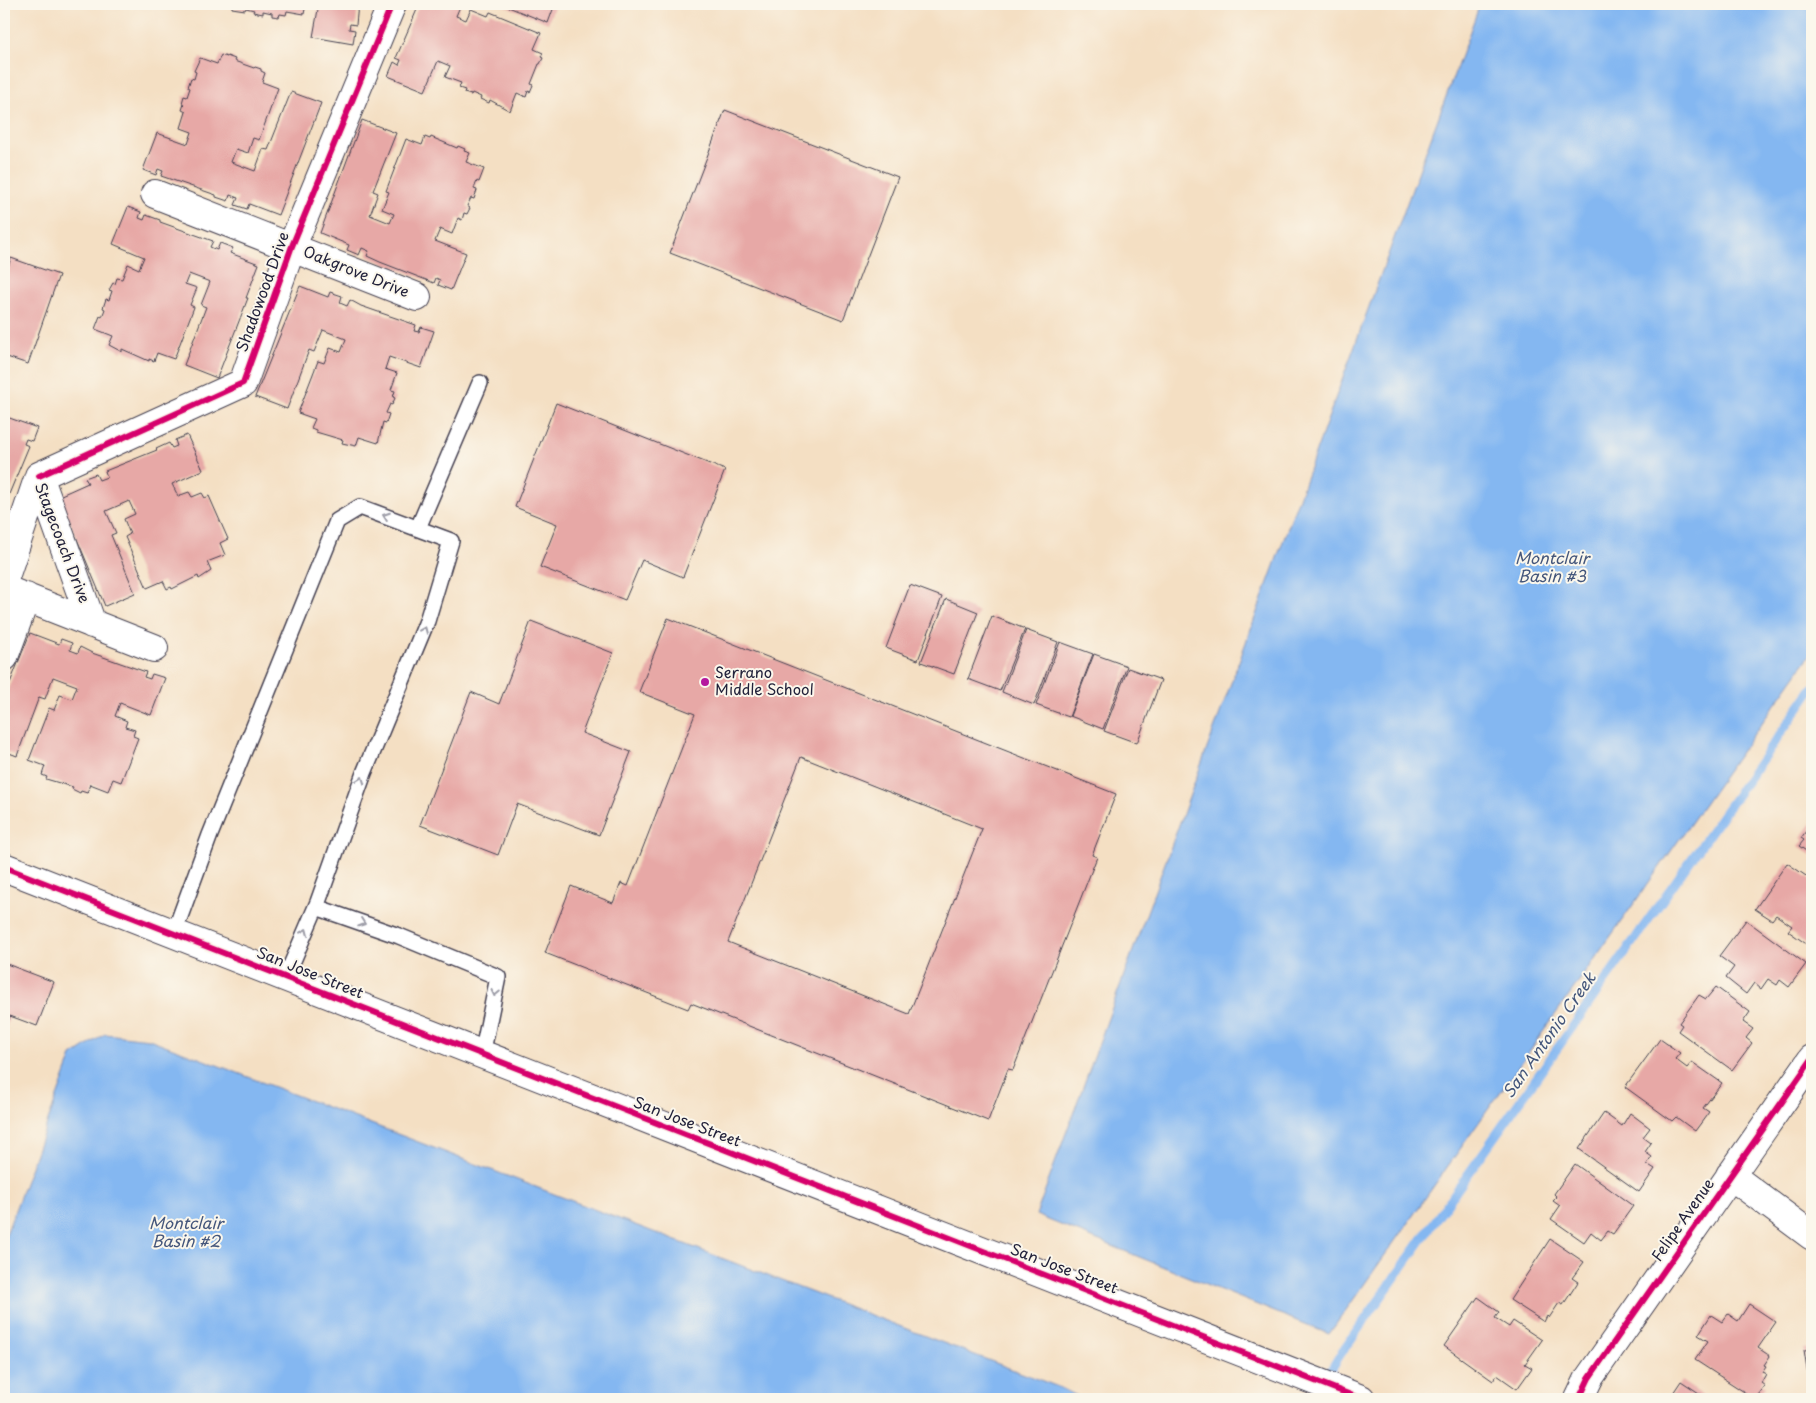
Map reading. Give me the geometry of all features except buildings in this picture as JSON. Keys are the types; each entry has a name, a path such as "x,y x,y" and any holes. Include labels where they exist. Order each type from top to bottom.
{"street":[{"name":"Shadowood Drive","path":"39,476 243,383 292,246 392,4"},
{"name":"Oakgrove Drive","path":"155,194 292,246 417,297"},
{"name":"Stagecoach Drive","path":"4,580 39,476"},
{"name":"Stagecoach Drive","path":"39,476 92,624"},
{"name":"Stagecoach Drive","path":"4,657 15,593 154,648"},
{"name":"San Jose Street","path":"4,866 1356,1397"},
{"name":"Felipe Avenue","path":"1579,1399 1589,1378 1812,1059"},
{"path":"1730,1175 1812,1236"}],"lane":[{"path":"418,528 480,383"},
{"path":"174,933 213,826 337,521 360,507 418,528 451,541 427,621 364,773 316,907 286,977"},
{"path":"316,907 399,936 498,978 482,1055"}],"water":[{"name":"Montclair Basin #3","path":"1480,4 1812,4 1812,652 1329,1334 1036,1215"},
{"name":"Montclair Basin #2","path":"105,1034 149,1039 1061,1388 1083,1399 4,1399 4,1240 72,1056"}],"waterway":[{"name":"San Antonio Creek","path":"1313,1399 1340,1355 1812,689"}],"cycle path":[{"path":"39,476 243,383 292,246 392,4"},
{"path":"4,867 1361,1399"},
{"path":"1579,1399 1589,1378 1812,1059"}],"place":[{"name":"Serrano Middle School","path":"705,682"}]}
